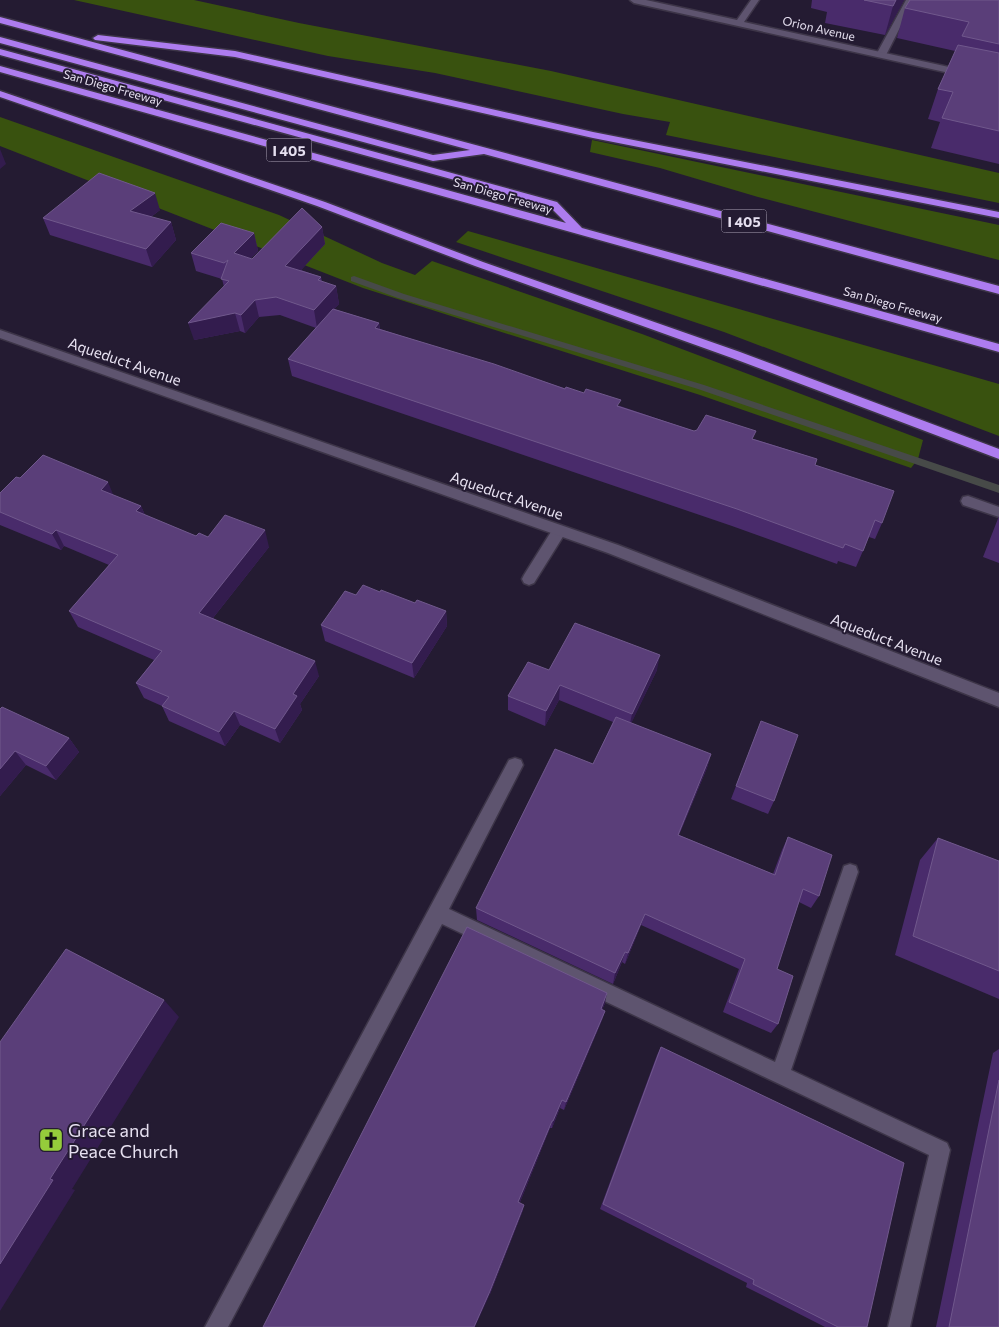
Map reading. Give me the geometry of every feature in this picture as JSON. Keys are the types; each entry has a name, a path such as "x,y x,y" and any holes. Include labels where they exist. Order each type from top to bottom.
{"highway":[{"name":"I 405","path":"0,20 999,290"},
{"path":"44,32 235,54 593,135 999,214"},
{"path":"0,40 433,158 489,151"},
{"path":"0,52 553,204 578,231"},
{"name":"San Diego Freeway","path":"0,70 999,348"},
{"path":"0,94 321,204 479,264 736,355 999,454"}],"street":[{"name":"Orion Avenue","path":"634,0 999,81"},
{"path":"740,23 755,0"},
{"path":"881,54 910,0"},
{"name":"Aqueduct Avenue","path":"0,334 613,549 999,700"},
{"path":"968,501 999,512"},
{"path":"529,579 560,531"},
{"path":"216,1327 438,913 515,765"},
{"path":"780,1075 850,872"},
{"path":"438,913 940,1150 898,1327"}],"green space":[{"path":"74,0 194,0 299,23 551,71 999,173 999,203 666,135 670,122 623,114 435,73 328,56"},
{"path":"0,117 279,215 382,263 415,275 432,261 642,334 923,440 918,459 911,468 700,395 363,288 0,146"},
{"path":"592,140 999,225 999,260 758,197 660,168 590,152"},
{"path":"468,231 999,384 999,436 724,332 456,242"}],"building":[{"path":"864,0 896,0 893,6"},
{"path":"910,0 999,0 999,44 962,36 969,22 905,8"},
{"path":"958,45 999,53 999,131 942,118 953,92 938,89"},
{"path":"99,173 155,193 130,211 171,222 146,249 43,218"},
{"path":"302,208 322,227 285,266 321,277 318,280 336,286 314,310 276,297 255,300 241,315 235,313 188,323 229,281 221,279 228,260 224,263 191,253 221,223 254,233 234,253 252,259"},
{"path":"333,309 379,323 375,328 494,364 565,389 566,387 584,393 586,389 621,400 617,406 694,431 697,430 706,415 756,431 752,439 817,459 815,465 894,491 882,523 875,520 863,551 845,544 843,548 737,509 288,359"},
{"path":"43,455 108,482 101,490 141,506 136,511 196,536 199,533 208,537 225,515 265,530 199,613 315,661 293,694 297,696 275,729 234,711 219,732 162,706 169,697 136,683 162,651 69,611 118,555 56,530 52,534 0,512 0,493 16,477 20,478"},
{"path":"363,585 415,603 417,600 446,611 412,663 321,625 345,591 356,595"},
{"path":"575,623 660,655 632,714 560,685 546,711 508,696 528,662 549,670"},
{"path":"2,707 69,738 46,766 15,751 0,769 0,709"},
{"path":"616,717 711,754 678,835 775,875 788,837 832,855 819,896 803,889 777,969 793,976 778,1024 729,1002 745,959 645,914 628,953 625,952 615,973 476,908 555,749 593,764"},
{"path":"761,721 798,735 774,801 736,786"},
{"path":"938,838 999,861 999,971 913,936"},
{"path":"467,927 607,993 601,1009 605,1011 566,1102 562,1100 552,1121 518,1202 524,1205 474,1327 263,1327"},
{"name":"Grace and Peace Church","path":"66,949 164,1000 50,1179 53,1180 0,1264 0,1042"},
{"path":"661,1047 904,1163 867,1327 838,1327 753,1284 754,1280 603,1204"},
{"path":"999,1080 999,1327 949,1327"}],"waterway":[{"path":"354,279 401,296 701,387 999,489"}],"place":[{"name":"Grace and Peace Church","path":"51,1140"}]}
